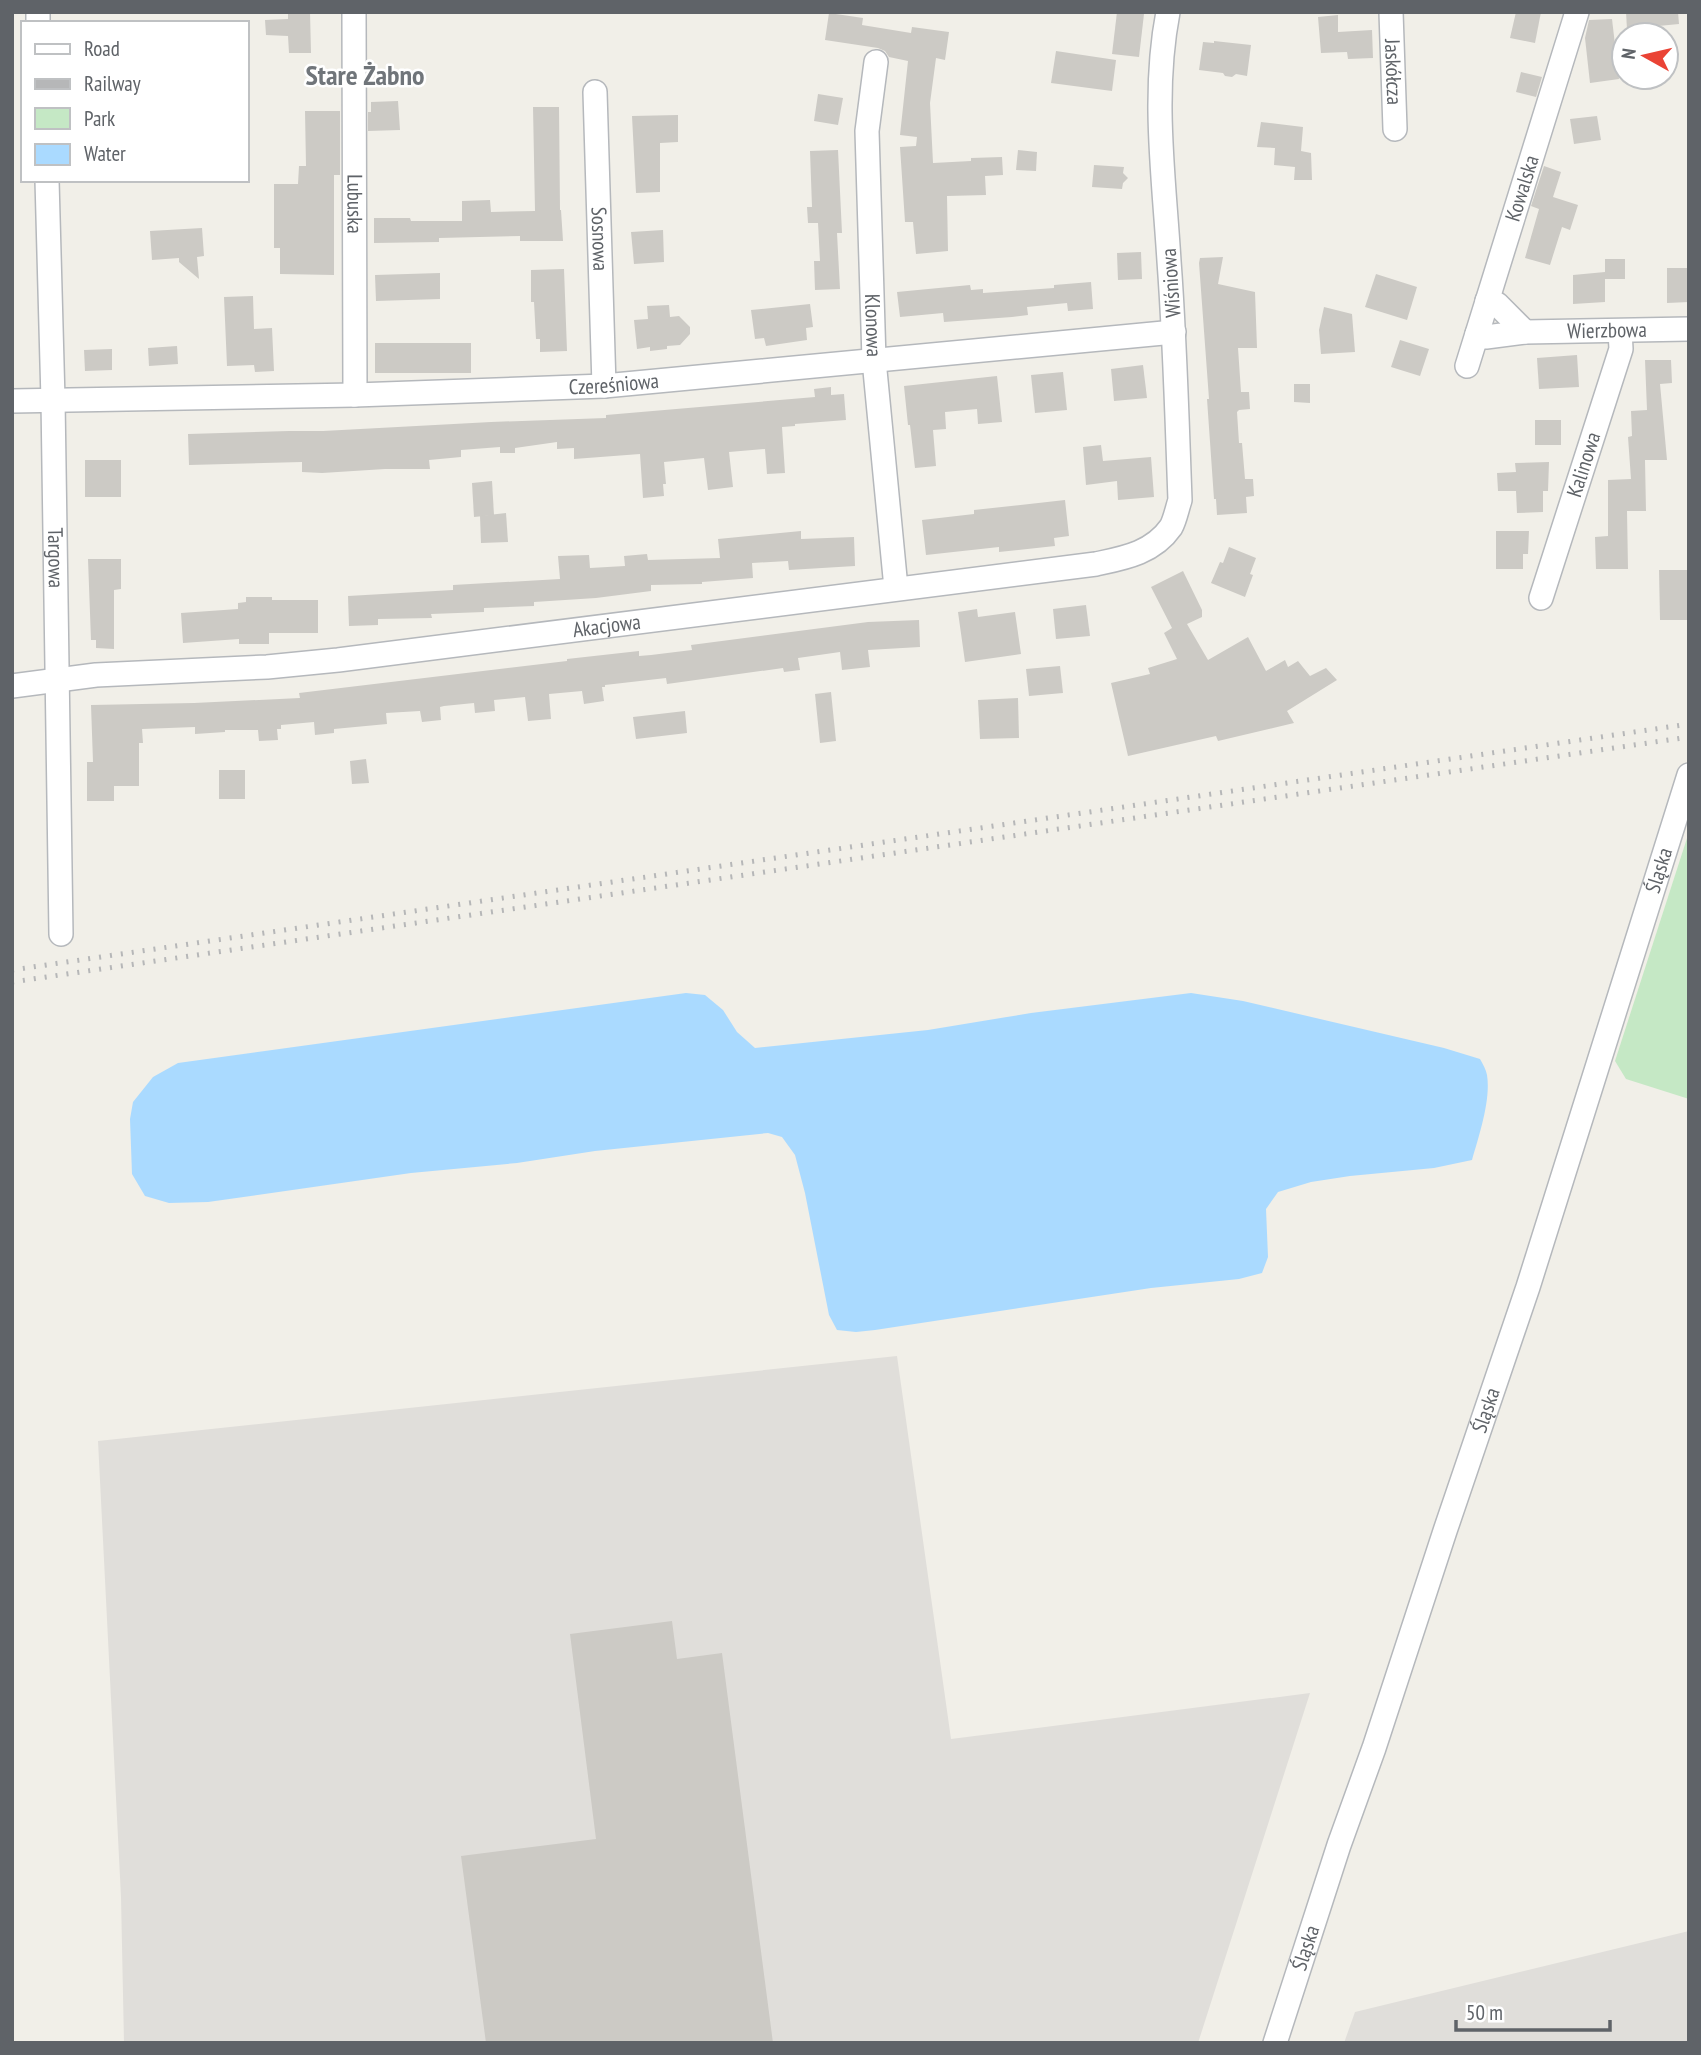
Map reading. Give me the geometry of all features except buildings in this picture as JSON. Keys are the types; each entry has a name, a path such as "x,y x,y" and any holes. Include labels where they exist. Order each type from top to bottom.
{"street":[{"name":"Lubuska","path":"354,12 355,395"},
{"name":"Wiśniowa","path":"1154,546 1172,526 1180,500 1174,332 1159,110 1160,66 1168,12"},
{"name":"Jaskółcza","path":"1391,12 1395,130"},
{"name":"Kowalska","path":"1467,366 1577,12"},
{"name":"Klonowa","path":"876,62 867,131 874,360 897,588"},
{"name":"Sosnowa","path":"595,92 604,386"},
{"name":"Targowa","path":"47,182 61,934"},
{"path":"1487,301 1497,304 1525,332"},
{"name":"Wierzbowa","path":"1477,334 1486,337 1525,332 1689,329"},
{"name":"Kalinowa","path":"1541,598 1621,349 1620,331"},
{"name":"Czereśniowa","path":"12,401 355,395 604,386 1174,332"},
{"name":"Akacjowa","path":"12,686 96,675 267,667 326,661 1096,564 1130,557 1154,546"},
{"name":"Śląska","path":"1275,2043 1444,1531 1528,1287 1689,775"}],"shaded area":[{"path":"897,1356 951,1739 1310,1693 1198,2043 124,2043 121,1897 98,1441"},
{"path":"1689,1931 1689,2043 1344,2043 1355,2012"}],"green space":[{"path":"1689,832 1689,1099 1626,1079 1615,1061"}],"water":[{"path":"686,993 705,995 723,1010 737,1032 755,1048 928,1030 1031,1013 1191,993 1243,1001 1444,1048 1480,1059 1487,1075 1486,1107 1472,1160 1434,1168 1311,1182 1278,1192 1266,1209 1268,1257 1262,1273 1239,1279 1151,1288 856,1332 837,1330 829,1315 795,1155 782,1137 768,1133 411,1173 208,1202 169,1203 145,1196 132,1174 130,1119 133,1102 153,1077 178,1063"}],"railway":[{"path":"12,970 1689,724"},
{"path":"12,982 1689,737"}],"district":[{"name":"Stare Żabno","path":"365,75"}]}
